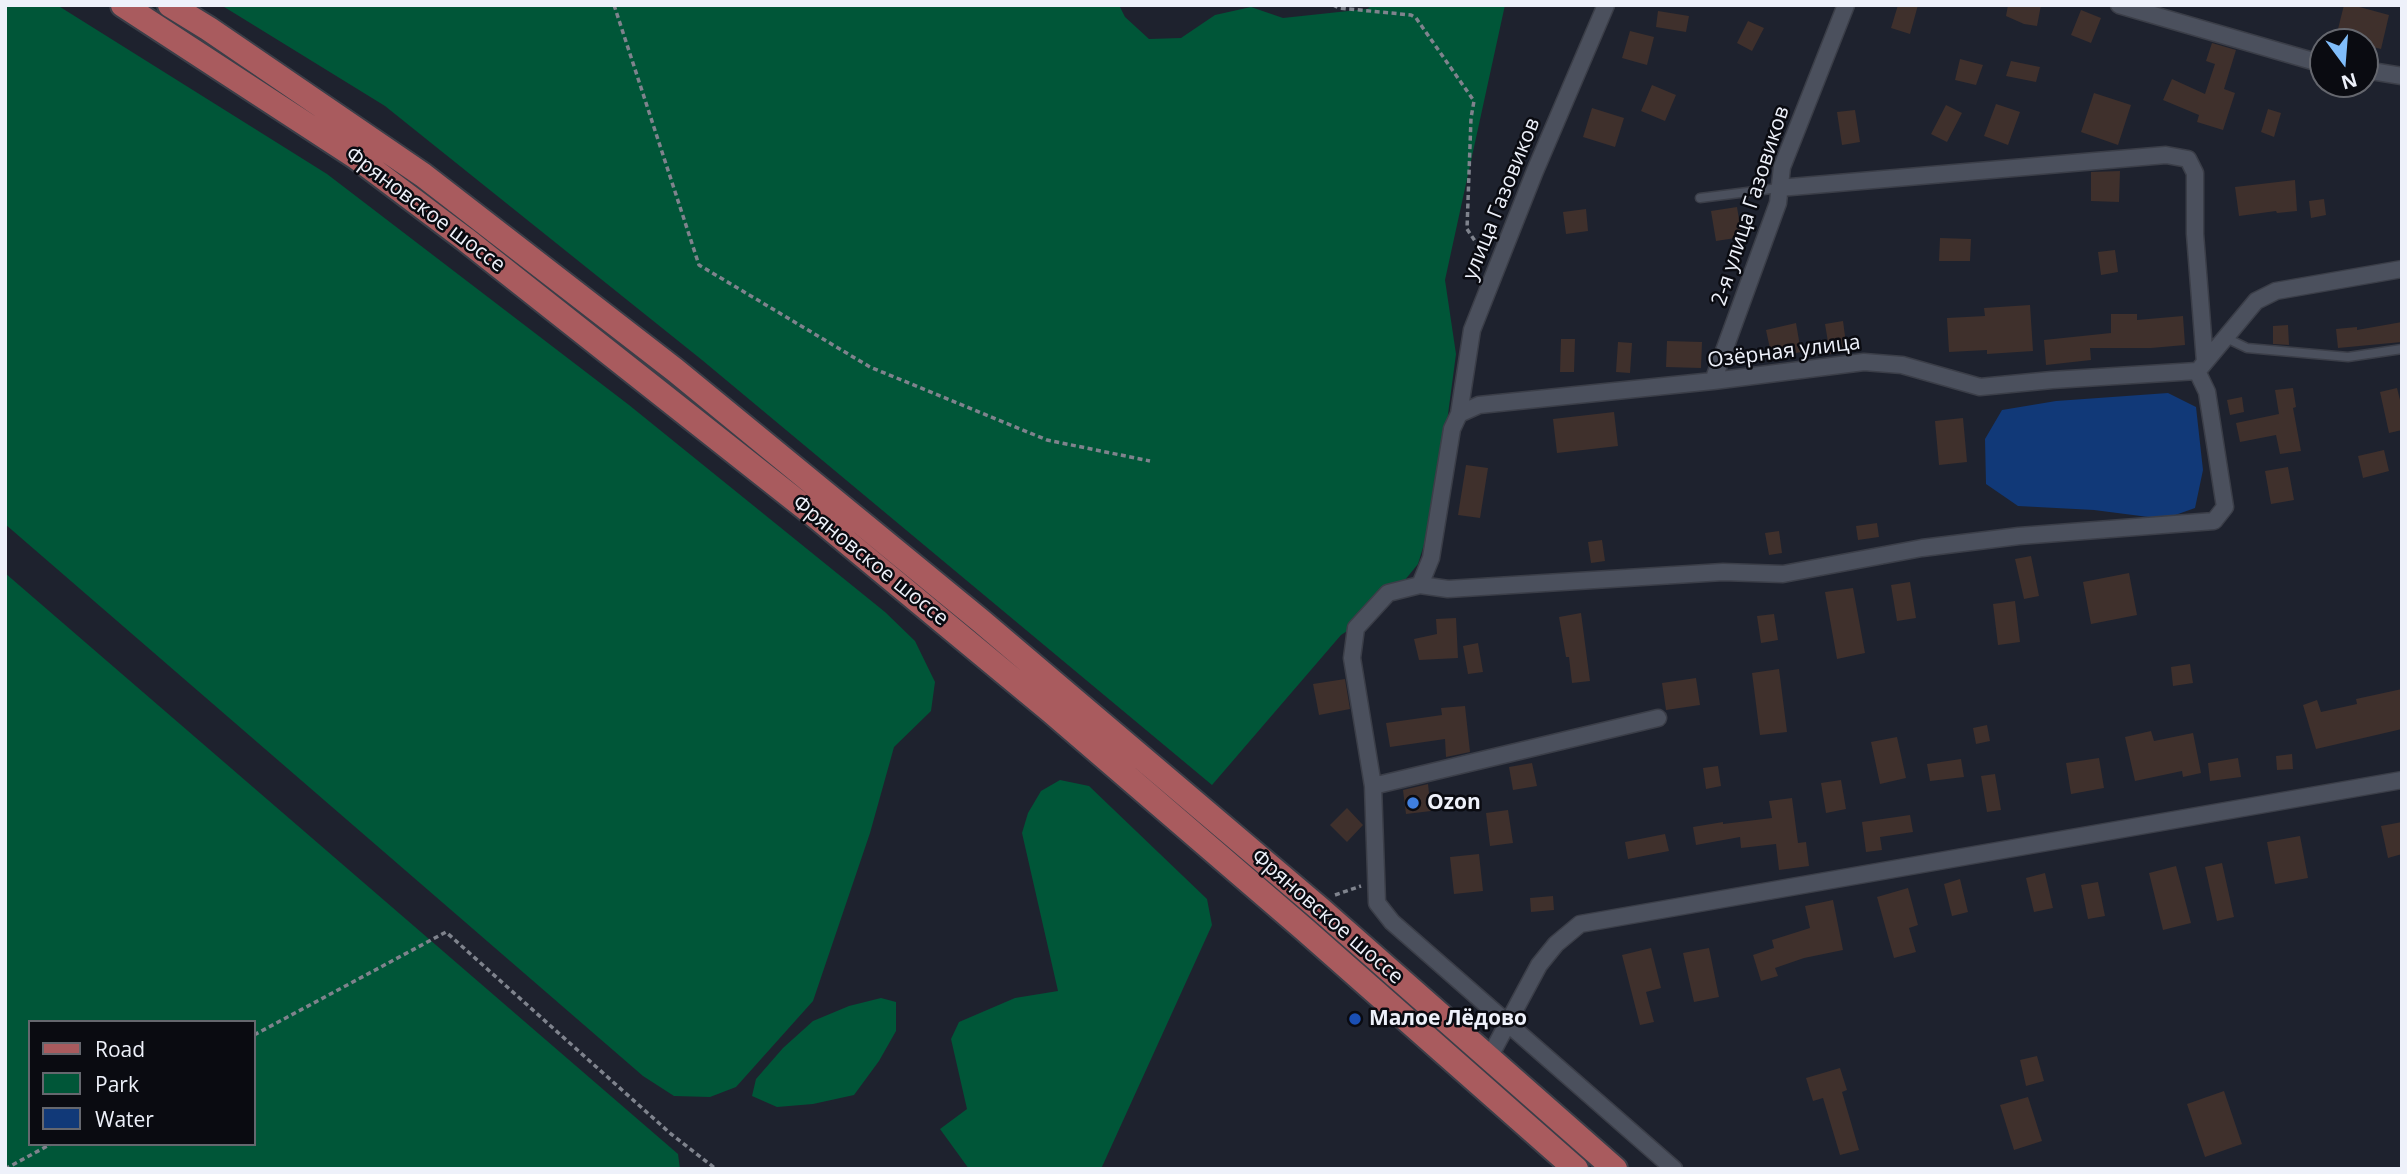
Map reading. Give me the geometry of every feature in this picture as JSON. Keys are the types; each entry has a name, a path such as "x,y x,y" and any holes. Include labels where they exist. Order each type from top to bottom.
{"main road":[{"name":"Фряновское шоссе","path":"123,5 356,157 466,239 814,514 1105,757 1576,1169"},
{"name":"Фряновское шоссе","path":"170,5 424,175 675,370 981,621 1320,909 1615,1169"}],"street":[{"name":"улица Газовиков","path":"1420,585 1431,558 1452,429 1459,414 1472,330 1535,171 1606,5"},
{"name":"2-я улица Газовиков","path":"1713,381 1778,203 1782,167 1846,5"},
{"path":"2119,5 2309,60"},
{"path":"2379,72 2402,76"},
{"path":"1674,1169 1392,922 1377,903 1373,786 1352,657 1356,628 1388,593 1420,585 1448,589 1723,572 1783,574 1922,548 2005,538 2214,521 2225,507 2201,367 2195,173 2188,159 2166,155 1779,188"},
{"path":"2201,367 2256,301 2276,291 2402,269"},
{"name":"Озёрная улица","path":"1459,414 1479,405 1713,381 1864,362 1902,365 1980,387 2201,367"},
{"path":"1373,786 1658,718"},
{"path":"1489,1058 1539,965 1556,944 1580,924 2402,780"}],"lane":[{"path":"1700,198 1779,188"},
{"path":"2224,337 2247,348 2348,357 2402,349"}],"path":[{"path":"614,5 699,265 870,367 1047,440 1150,461"},
{"path":"1333,5 1339,8 1411,15 1416,18 1474,101 1467,229 1468,234 1496,268"},
{"path":"1330,897 1376,880"},
{"path":"256,1034 446,932 671,1134 716,1169"},
{"path":"5,1169 47,1146"}],"green space":[{"path":"5,5 57,5 327,174 629,405 885,612 915,641 935,682 931,711 894,747 870,833 813,1001 736,1087 710,1097 674,1096 643,1076 5,524"},
{"path":"221,5 1119,5 1125,17 1149,39 1181,38 1215,15 1251,7 1283,18 1367,9 1373,5 1505,5 1445,280 1456,354 1436,505 1418,564 1382,608 1341,635 1212,785 702,360 385,106"},
{"path":"5,573 678,1154 680,1169 5,1169"},
{"path":"1060,780 1089,786 1207,899 1212,925 1101,1169 969,1169 940,1129 967,1109 951,1039 959,1022 1015,998 1058,991 1022,833 1028,813 1041,791"},
{"path":"881,998 896,1002 896,1031 879,1061 854,1095 813,1104 777,1107 752,1096 756,1079 783,1048 813,1021 849,1006"}],"water":[{"path":"2168,393 2196,407 2203,470 2195,508 2164,519 2094,510 2018,506 1986,484 1985,439 2002,410 2056,401"}],"building":[{"path":"1898,5 1918,5 1910,34 1891,28"},
{"path":"2008,5 2041,5 2037,26 2006,16"},
{"path":"2344,5 2389,15 2381,49 2379,28 2338,28"},
{"path":"2081,10 2101,18 2091,43 2071,35"},
{"path":"1658,11 1689,16 1686,32 1656,27"},
{"path":"1748,21 1764,28 1752,51 1737,43"},
{"path":"1630,31 1654,37 1647,65 1622,58"},
{"path":"2212,43 2236,50 2224,89 2235,93 2223,130 2197,122 2199,115 2163,100 2172,79 2205,94 2215,64 2206,61"},
{"path":"1960,59 1983,65 1976,85 1955,80"},
{"path":"2011,61 2040,67 2036,82 2006,76"},
{"path":"1652,85 1676,95 1665,121 1641,111"},
{"path":"2094,93 2131,105 2118,145 2081,132"},
{"path":"1996,104 2020,112 2008,145 1984,136"},
{"path":"1946,105 1962,113 1947,142 1931,134"},
{"path":"1592,108 1624,118 1615,147 1583,137"},
{"path":"2268,109 2281,113 2274,137 2261,132"},
{"path":"1855,110 1860,142 1842,145 1837,112"},
{"path":"2120,171 2119,202 2091,201 2091,172"},
{"path":"2295,180 2297,211 2239,216 2235,187"},
{"path":"2324,199 2326,215 2311,218 2309,201"},
{"path":"1737,207 1742,237 1716,241 1711,211"},
{"path":"1586,209 1588,231 1566,234 1563,212"},
{"path":"1940,238 1971,239 1970,261 1939,261"},
{"path":"2115,250 2118,272 2101,275 2098,252"},
{"path":"2030,305 2033,351 1987,354 1987,350 1949,352 1947,318 1985,316 1984,308"},
{"path":"2111,314 2137,314 2137,320 2183,316 2185,345 2090,348 2091,360 2046,365 2044,340 2111,333"},
{"path":"1843,321 1847,351 1830,354 1825,324"},
{"path":"2402,322 2402,342 2338,348 2336,329 2357,327 2357,330"},
{"path":"1796,323 1801,352 1772,358 1766,330"},
{"path":"2288,325 2289,345 2273,344 2273,326"},
{"path":"1561,339 1575,339 1574,372 1560,372"},
{"path":"1667,341 1702,342 1701,368 1666,367"},
{"path":"1618,342 1632,343 1630,373 1616,372"},
{"path":"2293,388 2296,407 2293,408 2301,451 2280,454 2276,435 2240,442 2236,423 2279,414 2275,390"},
{"path":"2397,388 2402,408 2402,430 2389,433 2380,392"},
{"path":"2242,397 2244,412 2230,415 2227,400"},
{"path":"1614,412 1618,446 1557,453 1553,419"},
{"path":"1963,418 1967,462 1939,465 1935,421"},
{"path":"2384,450 2389,471 2363,478 2358,456"},
{"path":"1466,465 1488,468 1480,518 1458,515"},
{"path":"2288,467 2294,500 2271,504 2265,471"},
{"path":"1877,523 1879,537 1858,540 1856,526"},
{"path":"1779,531 1782,553 1769,555 1765,533"},
{"path":"1602,540 1605,561 1591,563 1588,542"},
{"path":"2031,556 2039,596 2024,599 2015,559"},
{"path":"2129,573 2137,615 2091,624 2083,582"},
{"path":"1910,582 1916,618 1897,621 1891,585"},
{"path":"1853,588 1865,653 1837,659 1825,592"},
{"path":"2015,601 2020,642 1998,645 1993,604"},
{"path":"1581,613 1590,681 1572,683 1559,617"},
{"path":"1774,614 1778,640 1761,643 1757,616"},
{"path":"1456,618 1458,658 1419,660 1414,639 1437,634 1436,619"},
{"path":"1478,643 1483,672 1468,674 1463,646"},
{"path":"2190,664 2193,683 2173,686 2171,667"},
{"path":"1779,669 1787,732 1760,735 1752,673"},
{"path":"1696,678 1700,705 1666,710 1662,683"},
{"path":"1345,679 1350,709 1319,715 1313,684"},
{"path":"2402,689 2402,729 2316,749 2303,705 2317,700 2321,712 2357,704 2356,699"},
{"path":"1465,706 1470,752 1446,757 1445,739 1390,747 1386,723 1442,715 1441,708"},
{"path":"1987,725 1990,741 1976,744 1973,728"},
{"path":"2151,731 2154,741 2193,733 2201,773 2183,777 2182,771 2135,781 2125,737"},
{"path":"1897,737 1906,778 1880,784 1871,742"},
{"path":"2292,754 2293,769 2277,770 2276,756"},
{"path":"2099,758 2104,788 2071,794 2066,763"},
{"path":"2238,758 2241,777 2210,781 2208,763"},
{"path":"1961,759 1964,777 1930,781 1927,764"},
{"path":"1532,763 1537,786 1513,790 1509,767"},
{"path":"1718,766 1721,786 1706,789 1703,768"},
{"path":"1995,774 2001,810 1987,812 1981,776"},
{"path":"1841,780 1846,809 1826,813 1821,783"},
{"path":"1428,784 1431,811 1406,814 1403,790"},
{"path":"1792,798 1798,843 1806,842 1809,866 1779,870 1776,844 1741,848 1740,837 1696,845 1693,827 1772,818 1769,801"},
{"path":"1347,808 1363,825 1347,842 1330,825"},
{"path":"1508,810 1513,843 1490,846 1486,813"},
{"path":"1910,815 1913,832 1880,837 1882,850 1866,852 1862,822"},
{"path":"2402,822 2402,854 2388,858 2381,826"},
{"path":"1665,834 1669,851 1628,859 1625,842"},
{"path":"2300,836 2308,878 2275,884 2267,842"},
{"path":"1479,854 1483,891 1454,894 1450,857"},
{"path":"2222,863 2234,917 2217,921 2205,867"},
{"path":"2176,866 2191,923 2163,930 2149,873"},
{"path":"2045,873 2053,908 2034,912 2026,878"},
{"path":"1960,879 1968,912 1952,916 1944,884"},
{"path":"2098,882 2105,916 2088,919 2081,885"},
{"path":"1908,888 1918,925 1909,928 1916,952 1894,958 1877,897"},
{"path":"1553,896 1554,910 1531,912 1530,898"},
{"path":"1833,900 1843,950 1804,958 1775,968 1778,976 1761,981 1753,955 1774,948 1772,940 1810,928 1805,906"},
{"path":"1651,948 1661,988 1646,992 1654,1022 1640,1025 1622,955"},
{"path":"1709,948 1719,997 1694,1002 1683,953"},
{"path":"2037,1056 2044,1081 2026,1086 2020,1060"},
{"path":"1840,1068 1847,1090 1842,1092 1859,1150 1840,1155 1823,1098 1813,1101 1806,1078"},
{"path":"2224,1091 2242,1144 2205,1157 2187,1104"},
{"path":"2028,1097 2042,1141 2014,1150 2000,1105"}],"place":[{"name":"Ozon","path":"1413,803"},
{"name":"Малое Лёдово","path":"1355,1019"}]}
